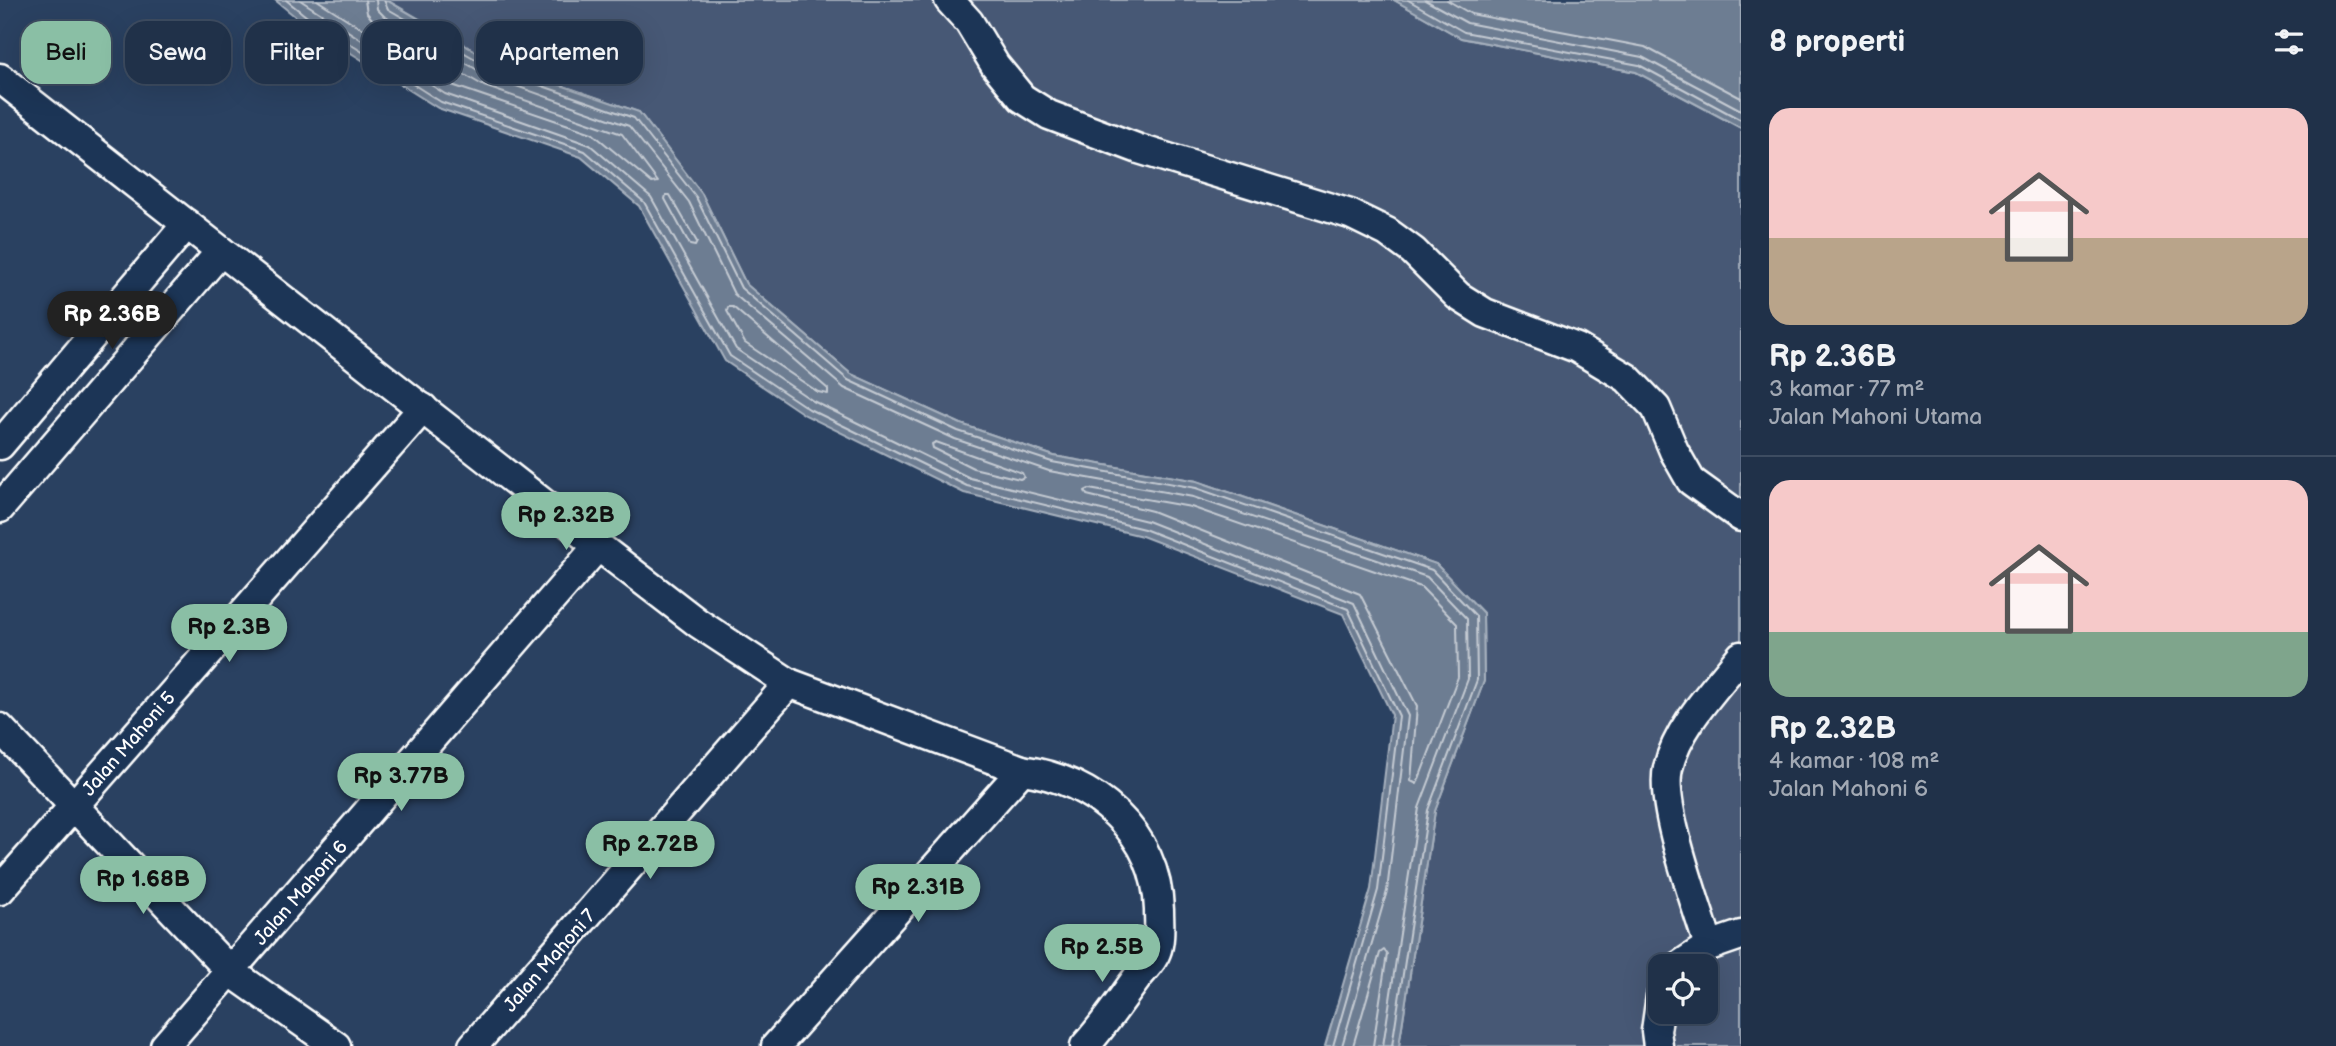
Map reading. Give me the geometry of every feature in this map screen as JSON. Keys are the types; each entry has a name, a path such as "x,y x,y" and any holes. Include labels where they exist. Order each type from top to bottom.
{"street":[{"path":"949,0 969,22 995,65 1022,98 1049,115 1139,149 1350,214 1396,238 1458,296 1485,313 1577,348 1627,377 1656,408 1674,452 1691,481 1741,517"},
{"path":"0,78 698,623 789,683 1022,770 1044,773 1071,784 1105,804 1128,822 1143,848 1158,889 1156,952 1085,1046"},
{"path":"0,445 187,224"},
{"path":"0,508 221,251"},
{"name":"Jalan Mahoni 5","path":"0,890 423,408"},
{"name":"Jalan Mahoni 6","path":"166,1046 598,546"},
{"path":"1709,946 1671,822 1667,769 1690,722 1741,656"},
{"name":"Jalan Mahoni 7","path":"473,1046 789,683"},
{"path":"0,728 230,972 335,1046"},
{"path":"776,1046 1022,770"},
{"path":"1697,954 1709,946 1741,935"},
{"path":"1657,1024 1658,1046"}],"shaded area":[{"path":"387,0 1394,0 1461,38 1636,72 1741,128 1741,1046 1399,1046 1435,811 1484,681 1483,613 1436,564 1197,481 1054,456 961,424 851,374 746,284 702,194 639,112 558,84 643,84 643,21 476,21 476,52 462,43 462,21 423,21"}],"water":[{"path":"275,0 386,0 423,21 362,21 362,60 348,51 348,21 301,21"},
{"path":"1394,0 1741,0 1741,128 1636,72 1461,38"},
{"path":"462,44 476,52 476,84 558,84 639,112 702,194 746,284 851,374 961,424 1054,456 1197,481 1436,564 1483,613 1484,681 1435,811 1399,1046 1325,1046 1371,889 1392,715 1343,614 1142,536 964,493 805,415 725,361 639,206 581,157 438,108 400,84 462,84"}]}
